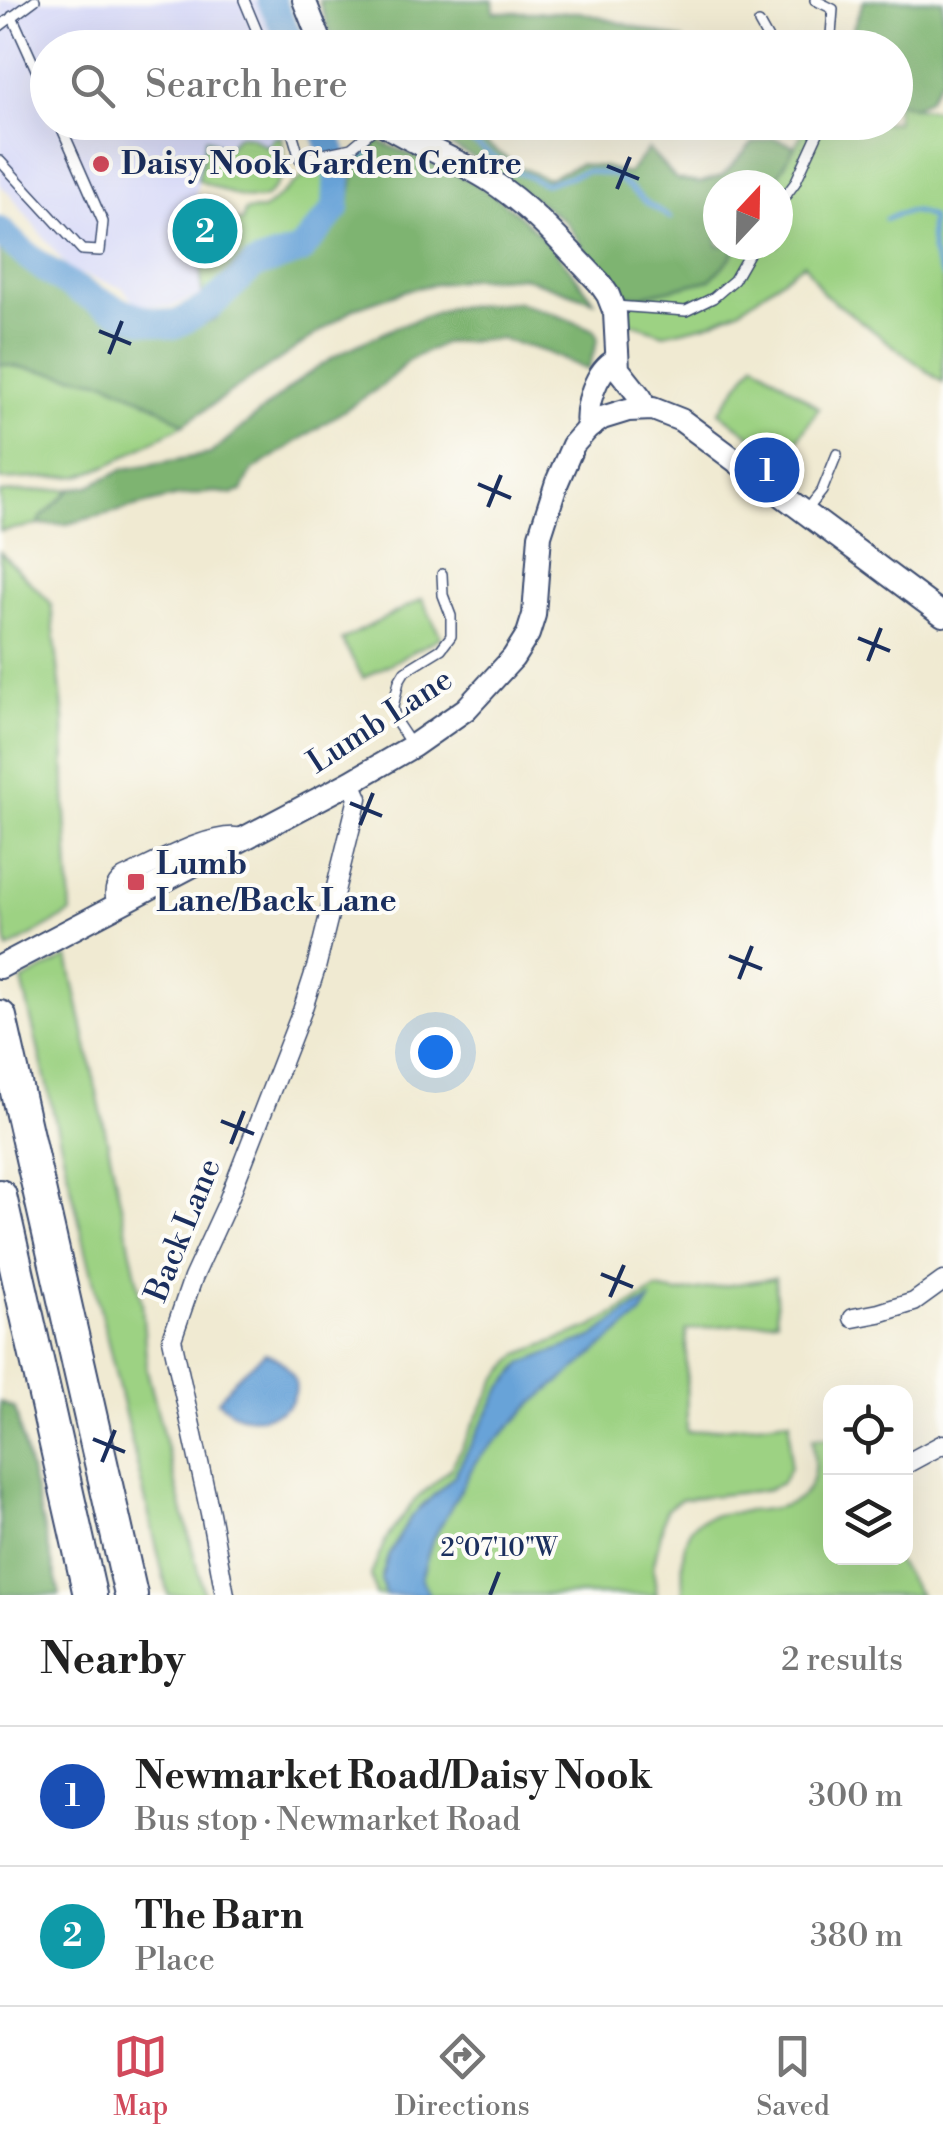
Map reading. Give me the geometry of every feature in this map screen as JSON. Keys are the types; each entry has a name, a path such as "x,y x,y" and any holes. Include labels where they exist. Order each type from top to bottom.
{"highway":[{"path":"0,1016 131,1595"},
{"path":"0,1196 90,1595"}],"street":[{"path":"304,0 315,30"},
{"path":"414,140 487,178 514,197 599,282 616,321 618,368 641,398 642,408"},
{"name":"Lumb Lane","path":"0,968 351,782 466,709 526,640 534,615 537,556 544,522 573,444 588,428 586,414 592,395 607,364 616,360"},
{"path":"588,428 614,414 642,408 682,420 943,615"},
{"name":"Back Lane","path":"225,1595 172,1339 316,968 358,798 351,782"},
{"path":"853,1318 914,1302 943,1281"},
{"path":"913,1460 943,1444"}],"lane":[{"path":"0,26 35,0"},
{"path":"244,0 256,30"},
{"path":"816,0 833,9 831,30"},
{"path":"12,16 30,56"},
{"path":"759,23 763,30"},
{"path":"0,161 82,250 100,251 103,222 67,140"},
{"path":"294,140 300,159 351,148 361,140"},
{"path":"422,144 425,140"},
{"path":"793,186 815,140"},
{"path":"612,306 686,311 713,298 734,280 745,260"},
{"path":"806,512 822,491 837,454"},
{"path":"413,746 395,720 393,708 406,671 441,649 450,636 442,574"}],"shaded area":[{"name":"Daisy Nook Garden Centre","path":"0,0 260,0 273,30 30,30 30,140 206,140 194,204 202,294 171,307 135,304 123,288 70,271 0,185"},
{"name":"Daisy Nook Garden Centre","path":"208,140 245,140 228,149"}],"green space":[{"path":"319,0 493,0 494,12 580,12 646,30 329,30"},
{"path":"864,0 943,0 943,76 928,99 914,107 943,111 943,383 823,293 804,263 739,310 707,324 664,334 628,322 614,295 642,296 710,280 728,260 793,260 793,170 781,170 798,140 913,140 913,30 853,30"},
{"path":"864,0 943,0 943,76 928,99 913,106 913,30 853,30"},
{"path":"206,140 227,149 233,140 256,140 268,147 273,140 282,140 287,170 270,193 260,199 223,191 198,180"},
{"path":"376,140 463,177 502,201 552,248 594,301 523,277 466,279 410,289 355,308 184,424 107,382 0,364 0,246 66,297 125,328 175,336 214,320 256,276 302,261 346,216 358,152"},
{"path":"481,140 519,167 547,179 580,164 628,174 648,149 676,179 703,182 703,260 728,260 710,280 642,296 614,295 566,222 487,165 442,141"},
{"path":"779,140 795,146 781,170 728,170 753,143"},
{"path":"331,158 332,179 326,210 296,241 243,269 205,303 200,254 218,248 214,213 209,212 209,205 218,205 224,221 242,222 245,211 263,210 324,159"},
{"path":"517,302 594,330 598,339 588,370 501,339 444,343 409,360 383,385 252,471 242,491 174,497 67,524 39,525 41,518 71,489 89,486 124,469 210,454 302,378 340,353 452,307"},
{"path":"755,362 819,408 780,465 773,461 776,455 719,412"},
{"path":"0,364 107,382 184,424 81,476 0,480"},
{"path":"71,489 41,518 39,525 0,531 0,493"},
{"path":"0,552 51,603 64,719 71,913 8,949 0,903"},
{"path":"422,599 441,637 363,678 342,640"},
{"path":"68,957 142,1303 147,1370 204,1595 168,1595 22,981"},
{"path":"775,1278 777,1320 686,1330 687,1432 790,1420 790,1468 782,1483 767,1490 681,1499 666,1510 653,1568 657,1595 429,1595 421,1579 431,1543 476,1461 531,1405 648,1301 594,1337 523,1363 501,1389 454,1476 411,1517 389,1554 381,1579 386,1595 376,1595 371,1575 386,1539 414,1501 451,1468 497,1379 519,1354 592,1327 657,1289 678,1293"},
{"path":"0,1402 15,1409 60,1595 0,1595"},
{"path":"823,1437 823,1565 900,1565 920,1595 683,1595 683,1555 689,1532 700,1521 716,1515 794,1501 807,1489 814,1470 813,1438"}],"water":[{"path":"650,1300 640,1316 531,1405 476,1461 431,1543 421,1578 429,1595 386,1595 381,1579 389,1554 411,1517 454,1476 501,1389 523,1363 594,1337"},
{"path":"265,1353 290,1372 295,1394 281,1411 267,1416 236,1414 218,1401 235,1379"}],"waterway":[{"path":"271,0 285,30"},
{"path":"0,231 46,270 82,292 136,317 175,325 211,305 253,266 300,251 336,209 338,169 328,140"},
{"path":"469,140 515,171 545,184 586,171 614,175 671,218"},
{"path":"338,169 370,152"},
{"path":"886,219 914,212 931,218 932,248 943,276"}],"place":[{"name":"Daisy Nook Garden Centre","path":"101,164"},
{"name":"The Barn","path":"205,231"},
{"name":"Newmarket Road/Daisy Nook","path":"767,470"},
{"name":"Lumb Lane/Back Lane","path":"136,882"}]}
